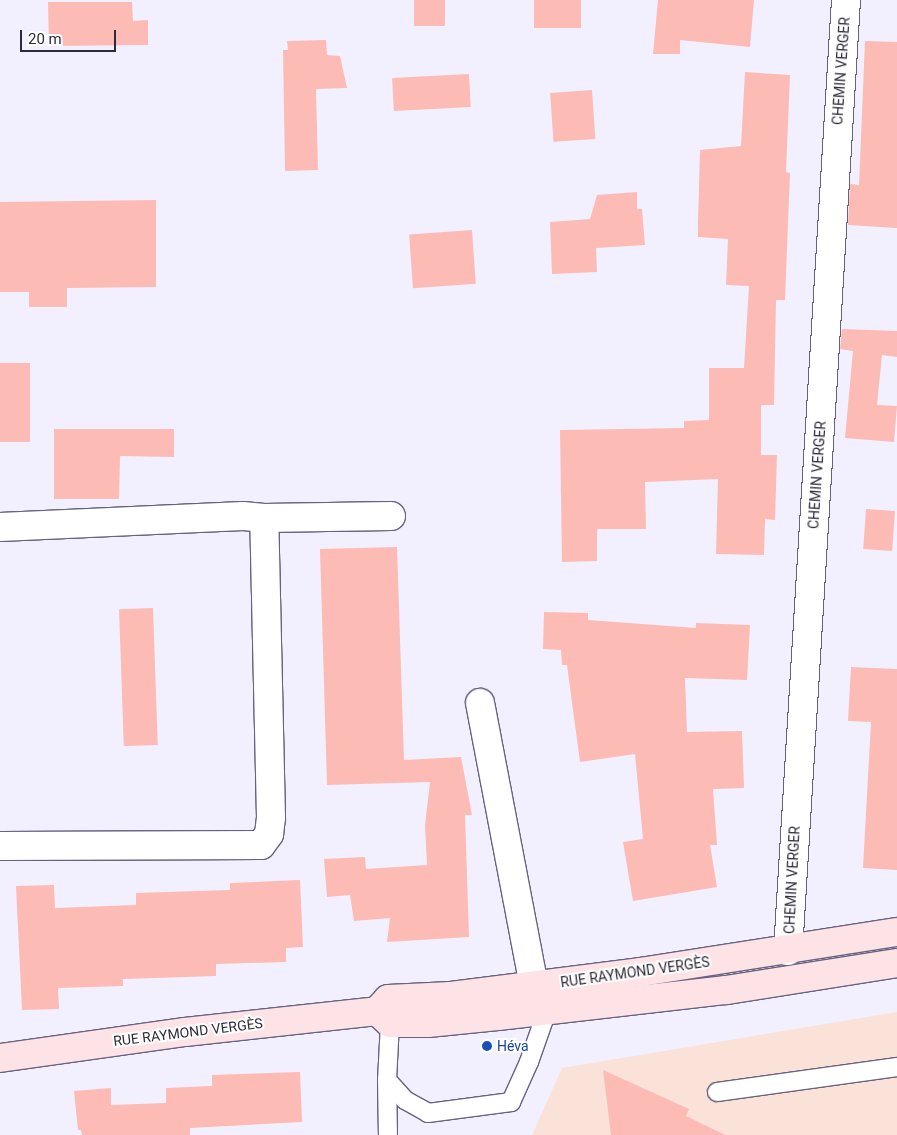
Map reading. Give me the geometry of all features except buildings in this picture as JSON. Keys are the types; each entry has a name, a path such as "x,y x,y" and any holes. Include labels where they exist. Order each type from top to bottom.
{"main road":[{"name":"RUE RAYMOND VERGÈS","path":"383,1017 388,999 451,996 788,951 897,932"},
{"name":"RUE RAYMOND VERGÈS","path":"0,1058 185,1032 383,1017 428,1023 546,1011 727,990 897,963"}],"street":[{"name":"CHEMIN VERGER","path":"788,951 846,0"},
{"path":"0,527 243,516 264,518 391,516"},
{"path":"0,846 261,845 269,834 271,817 264,518"},
{"path":"480,703 534,985"}],"lane":[{"path":"387,1080 405,1100 428,1113 510,1102 529,1062 546,1011"},
{"path":"383,1017 388,1135"},
{"path":"717,1092 897,1067"}],"shaded area":[{"path":"897,1012 897,1135 532,1135 562,1068"}],"place":[{"name":"Héva","path":"487,1046"}]}
